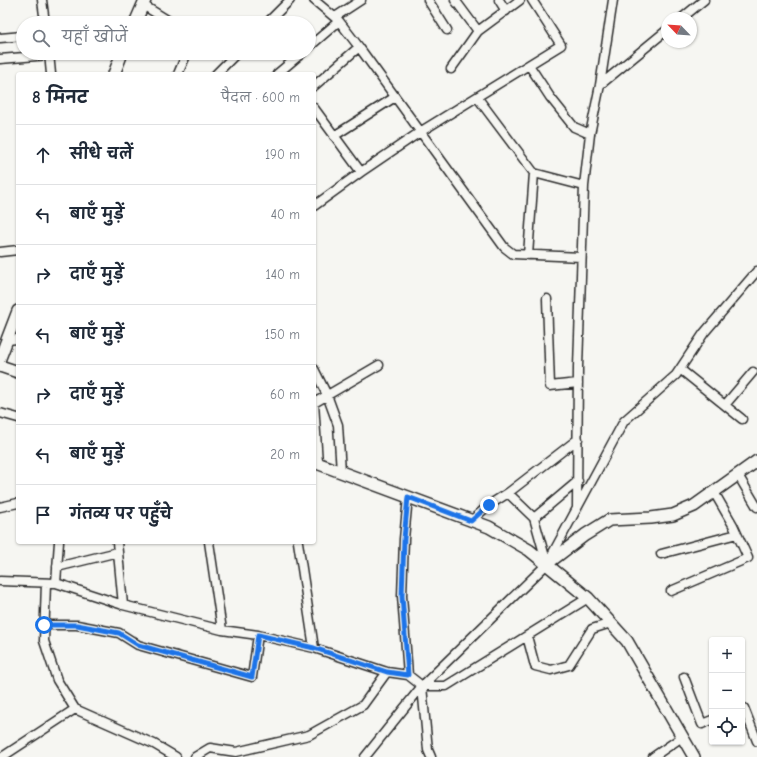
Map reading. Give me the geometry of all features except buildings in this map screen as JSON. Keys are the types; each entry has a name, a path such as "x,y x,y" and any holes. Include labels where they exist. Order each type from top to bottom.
{"street":[{"path":"42,0 44,16"},
{"path":"274,16 290,0"},
{"path":"314,0 337,19 359,47 504,247 513,254 581,257"},
{"path":"316,40 337,19 361,0"},
{"path":"428,0 447,30"},
{"path":"455,0 478,31"},
{"path":"498,0 506,11"},
{"path":"451,69 478,31 520,0"},
{"path":"316,205 420,132 561,45 532,0"},
{"path":"577,508 578,384 584,186 590,134 600,84 613,0"},
{"path":"689,12 704,0"},
{"path":"138,16 144,3 162,16"},
{"path":"600,84 661,35"},
{"path":"0,38 16,37"},
{"path":"316,84 359,47"},
{"path":"0,59 16,57"},
{"path":"50,60 51,72"},
{"path":"115,72 119,60"},
{"path":"179,72 184,60"},
{"path":"218,72 230,60"},
{"path":"279,72 294,60"},
{"path":"528,65 550,97 574,126 590,134"},
{"path":"334,136 395,97"},
{"path":"477,97 534,173 584,186"},
{"path":"318,120 334,136 361,172"},
{"path":"528,255 534,173"},
{"path":"0,252 16,250"},
{"path":"547,564 624,421 676,375 704,333 757,271"},
{"path":"546,298 550,386 578,384"},
{"path":"0,358 8,342 16,317"},
{"path":"316,402 379,365"},
{"path":"0,366 16,371"},
{"path":"680,369 742,419"},
{"path":"724,405 753,372"},
{"path":"316,373 327,395 338,425 341,472"},
{"path":"0,413 16,417"},
{"path":"471,521 489,505 508,493 578,439"},
{"path":"365,757 422,686 547,564 585,535 608,520 651,518 673,515 694,506 757,461"},
{"path":"316,463 489,527 529,550 588,598 627,641 694,757"},
{"path":"738,475 757,507"},
{"path":"534,518 578,481"},
{"path":"671,591 748,558 734,525 714,492"},
{"path":"508,493 534,518 547,564"},
{"path":"408,497 404,539 402,596 408,675"},
{"path":"0,507 16,503"},
{"path":"661,554 737,534"},
{"path":"56,583 59,544"},
{"path":"117,544 123,605"},
{"path":"209,544 222,630"},
{"path":"298,544 314,648"},
{"path":"57,567 118,552"},
{"path":"0,581 56,583 123,605 222,630 258,635 314,648 387,672 408,675 422,686 446,686 588,598"},
{"path":"46,583 44,641 57,680 75,709 154,744 176,757"},
{"path":"527,636 535,666 551,670 569,665 592,629 611,623"},
{"path":"44,625 77,625 119,633 138,645 252,677 258,635"},
{"path":"195,757 210,748 236,755 309,735 363,705 387,672"},
{"path":"684,677 702,724 709,721"},
{"path":"422,686 428,750 431,757"},
{"path":"2,757 75,709"},
{"path":"745,711 757,741"},
{"path":"653,757 682,737"}],"route":[{"path":"44,625 77,625 119,633 138,645 252,677 258,635 314,648 387,672 408,675 402,596 404,539 408,497 471,521 489,505"}]}
